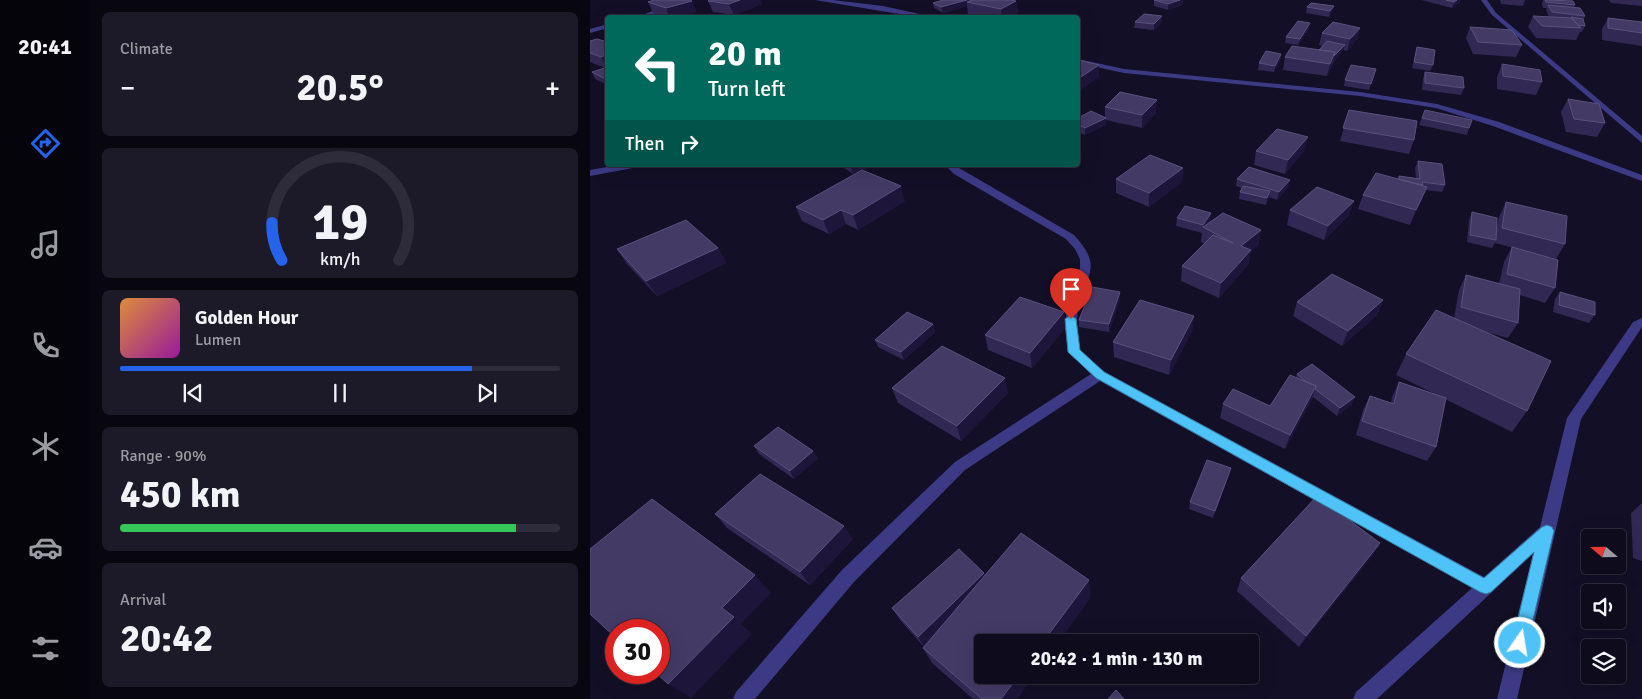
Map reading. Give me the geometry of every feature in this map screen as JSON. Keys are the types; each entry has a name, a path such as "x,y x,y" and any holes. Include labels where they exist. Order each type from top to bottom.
{"street":[{"path":"646,15 689,0"},
{"path":"818,0 883,8 919,15"},
{"path":"831,2 840,0"},
{"path":"1484,0 1494,14 1642,140"},
{"path":"590,31 605,27"},
{"path":"1080,61 1124,71 1360,94 1437,106 1496,124 1642,178"},
{"path":"590,173 622,167"},
{"path":"951,167 1070,237 1081,247 1088,264 1071,319 1074,352 1100,375 1486,587"},
{"path":"1507,699 1574,418 1637,325 1642,322"},
{"path":"743,699 848,576 960,466 1100,375"},
{"path":"1363,699 1547,531"}],"building":[{"path":"654,0 692,1 666,8 648,2"},
{"path":"740,0 729,4 708,1"},
{"path":"943,0 967,0 941,7 933,3"},
{"path":"972,0 1016,1 1001,9 967,2"},
{"path":"1154,0 1180,0 1168,4"},
{"path":"1545,0 1573,1 1575,5 1546,2"},
{"path":"1311,3 1334,6 1330,11 1307,7"},
{"path":"1548,5 1580,8 1585,16 1552,12"},
{"path":"1144,14 1162,16 1154,24 1135,22"},
{"path":"1533,16 1571,18 1581,28 1542,26"},
{"path":"1571,17 1583,19 1585,26 1578,25"},
{"path":"1608,18 1642,22 1642,33 1608,28"},
{"path":"1298,21 1310,23 1300,39 1286,37"},
{"path":"1333,22 1360,28 1350,39 1322,33"},
{"path":"1470,27 1512,30 1522,45 1478,42"},
{"path":"597,39 605,41 605,55 601,57 590,53 590,41"},
{"path":"1327,41 1345,45 1334,56 1335,52 1319,50"},
{"path":"1292,46 1335,52 1330,64 1285,57"},
{"path":"1417,47 1435,50 1433,65 1414,62"},
{"path":"1266,51 1281,54 1275,66 1259,63"},
{"path":"1080,60 1099,65 1080,78"},
{"path":"1502,64 1540,70 1542,82 1503,76"},
{"path":"1351,65 1376,69 1371,84 1345,80"},
{"path":"605,68 605,79 592,72"},
{"path":"1425,72 1463,77 1464,88 1425,83"},
{"path":"1120,92 1157,100 1142,115 1105,107"},
{"path":"1568,99 1599,104 1605,123 1574,119"},
{"path":"1349,110 1417,121 1414,140 1343,128"},
{"path":"1425,110 1472,120 1469,128 1422,118"},
{"path":"1091,111 1106,118 1085,128 1080,126 1080,117"},
{"path":"1277,129 1308,137 1288,160 1256,151"},
{"path":"1150,155 1183,168 1149,193 1116,179"},
{"path":"1418,161 1442,164 1445,185 1422,182 1423,185 1399,179 1399,176 1420,179"},
{"path":"1249,167 1290,180 1279,192 1237,179"},
{"path":"862,170 901,186 853,215 841,210 823,220 796,207"},
{"path":"1376,173 1427,187 1416,210 1363,195"},
{"path":"1243,186 1270,191 1267,198 1240,192"},
{"path":"1317,187 1354,201 1328,226 1290,210"},
{"path":"1506,202 1567,216 1565,244 1502,228"},
{"path":"1185,206 1211,213 1203,225 1177,218"},
{"path":"1472,212 1497,218 1496,240 1470,235"},
{"path":"1223,213 1261,230 1241,246 1251,250 1221,283 1182,266 1213,235 1233,243 1203,227"},
{"path":"686,220 718,248 646,281 617,249"},
{"path":"1512,247 1558,260 1555,288 1507,274"},
{"path":"1332,274 1383,300 1348,331 1297,302"},
{"path":"1466,275 1520,289 1518,323 1461,307"},
{"path":"1092,287 1120,292 1109,324 1079,320"},
{"path":"1560,292 1595,302 1595,315 1559,305"},
{"path":"1020,297 1064,312 1030,353 985,335"},
{"path":"1140,300 1194,316 1171,360 1113,342"},
{"path":"1436,310 1551,361 1527,411 1406,354"},
{"path":"907,312 933,324 901,352 875,340"},
{"path":"942,346 1005,378 957,426 892,388"},
{"path":"1312,364 1355,397 1340,408 1315,389 1316,386 1306,382 1297,374"},
{"path":"1290,375 1316,386 1290,435 1223,404 1233,389 1270,406"},
{"path":"1399,382 1446,398 1436,447 1362,421 1370,396 1394,404"},
{"path":"778,427 813,451 790,471 754,446"},
{"path":"1207,460 1231,468 1215,511 1190,502"},
{"path":"760,474 844,526 800,572 715,514"},
{"path":"1317,496 1380,543 1306,636 1241,578"},
{"path":"652,499 755,575 722,608 734,617 670,682 670,619 605,619 605,628 590,614 590,549"},
{"path":"1021,533 1089,580 1049,634 974,634 974,684 1012,684 1001,699 982,699 923,648"},
{"path":"959,549 984,573 918,637 892,608"},
{"path":"1116,690 1124,699 1108,699"}],"route":[{"path":"1071,319 1074,352 1100,375 1486,587 1547,531 1520,643"}]}
